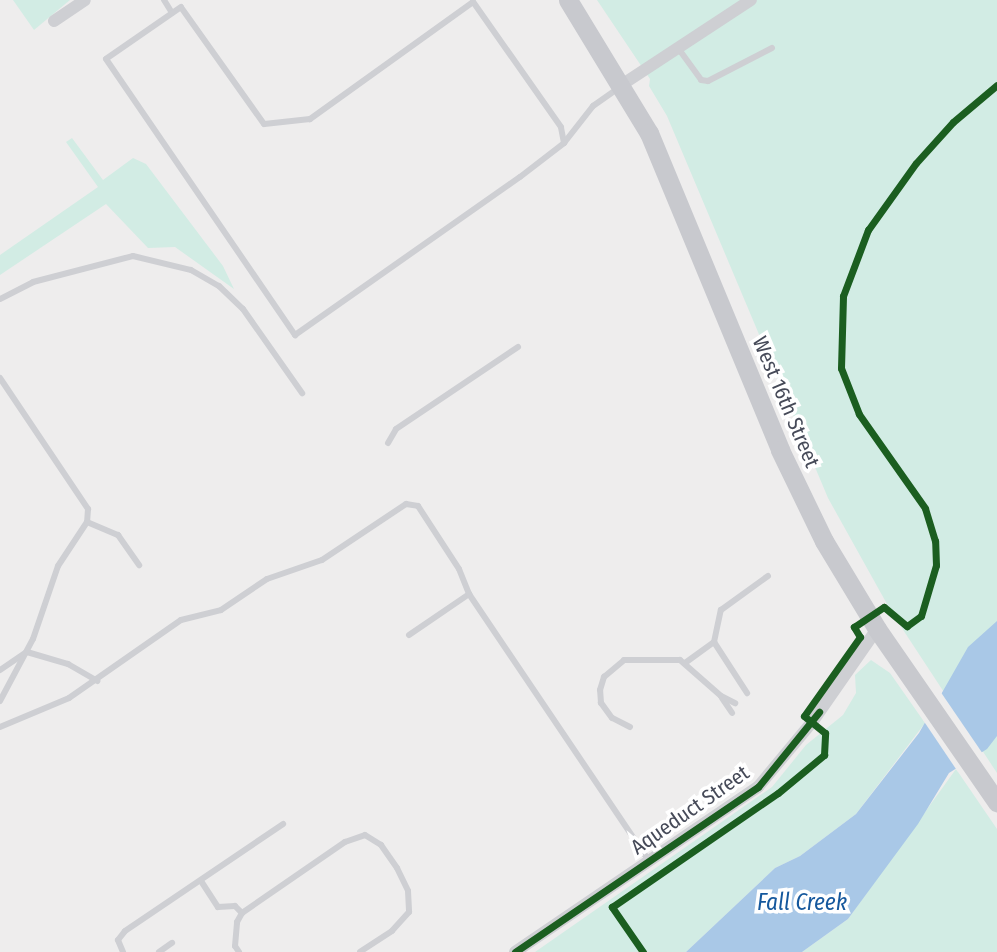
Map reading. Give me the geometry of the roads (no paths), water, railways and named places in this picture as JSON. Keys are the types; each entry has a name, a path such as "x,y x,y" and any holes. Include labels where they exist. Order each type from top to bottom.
{"main road":[{"name":"West 16th Street","path":"568,0 623,84 661,158 780,450 824,541 877,629 997,802"}],"street":[{"path":"54,21 85,0"},
{"path":"623,84 751,0"},
{"name":"Aqueduct Street","path":"515,952 770,775 877,629"}],"lane":[{"path":"164,0 172,13"},
{"path":"564,143 561,127 473,2 310,118 264,124 181,7 106,59 295,335 564,143 593,106 623,84"},
{"path":"678,48 701,80 708,82 772,48"},
{"path":"0,299 33,282 133,256 191,270 219,286 243,309 302,393"},
{"path":"388,443 396,429 518,347"},
{"path":"0,377 88,509 87,522 58,566 27,652 0,701"},
{"path":"0,727 97,681 167,628 221,610 267,579 322,561 406,504 418,506 459,569 469,594 649,861"},
{"path":"87,522 118,536 139,565"},
{"path":"685,663 714,642 721,610 768,576"},
{"path":"409,635 469,594"},
{"path":"714,642 747,693"},
{"path":"0,670 27,652"},
{"path":"27,652 68,664 97,681"},
{"path":"630,727 611,718 601,703 604,677 624,660 659,658 685,663 721,696 732,713"},
{"path":"721,696 735,703"},
{"path":"123,952 118,940 125,931 283,824"},
{"path":"239,952 235,946 236,922 242,913 345,842 365,835 381,845 397,868 408,891 409,912 392,931 360,952"},
{"path":"201,881 218,907 234,906 242,913"},
{"path":"159,952 172,943"}],"water":[{"name":"Fall Creek","path":"997,621 997,736 987,749 949,773 918,824 848,919 802,952 686,952 775,868 800,856 856,814 919,733 968,647"}]}
